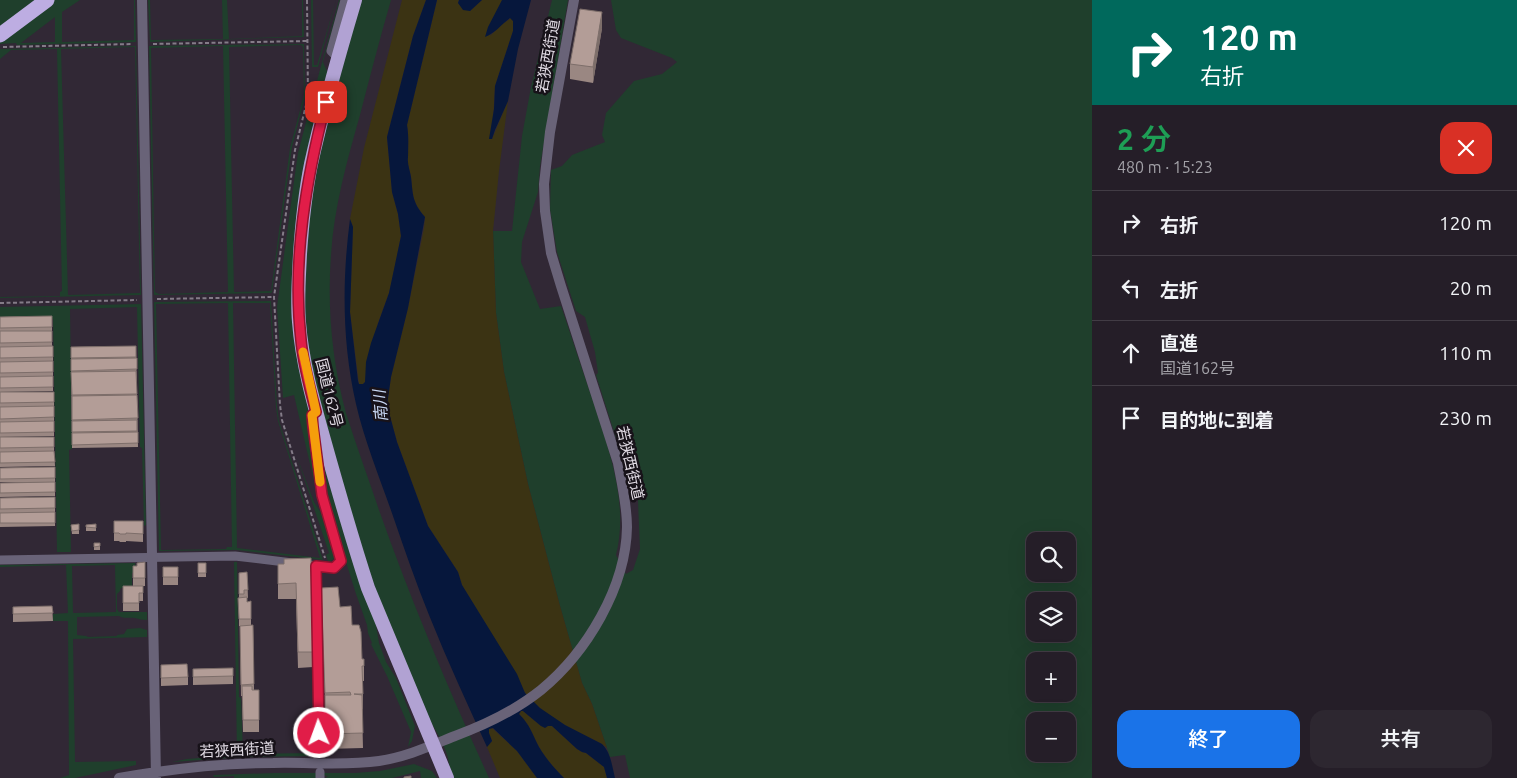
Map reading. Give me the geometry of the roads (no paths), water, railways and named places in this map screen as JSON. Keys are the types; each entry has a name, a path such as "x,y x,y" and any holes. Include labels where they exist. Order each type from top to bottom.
{"highway":[{"path":"0,35 46,0"},
{"name":"国道162号","path":"355,0 322,117 311,166 302,224 299,276 301,342 316,412 368,588 437,744 447,778"}],"street":[{"path":"142,0 156,775"},
{"path":"338,58 331,52 345,0"},
{"name":"若狭西街道","path":"119,778 156,775 200,766 248,763 366,762 396,757 437,744 477,728 519,705 542,689 564,667 586,640 600,617 615,584 624,553 626,518 623,489 618,463 561,286 552,253 545,211 544,184 549,140 574,0"},
{"path":"0,560 235,556 334,568 341,561 322,495 312,415 316,412"},
{"path":"316,566 319,750"}],"water":[{"name":"南川","path":"426,0 437,0 407,125 408,162 413,194 415,202 425,217 408,308 391,377 387,405 397,442 428,526 458,572 462,585 517,674 525,693 540,708 565,725 602,744 609,756 615,778 607,778 604,767 586,753 577,749 552,726 545,728 541,726 523,711 519,714 529,726 539,747 564,778 537,778 517,751 493,728 489,729 492,741 487,747 420,591 369,448 356,404 348,358 345,312 347,242 350,219 353,227 350,312 358,381 359,384 363,384 365,382 366,362 389,293 401,236 392,192 387,137 413,36"},
{"path":"459,0 482,0 470,11 463,10 458,3"},
{"path":"502,0 531,0 518,49 508,101 492,139 489,139 494,109 495,86 513,31 513,21 510,18 485,37"}]}
